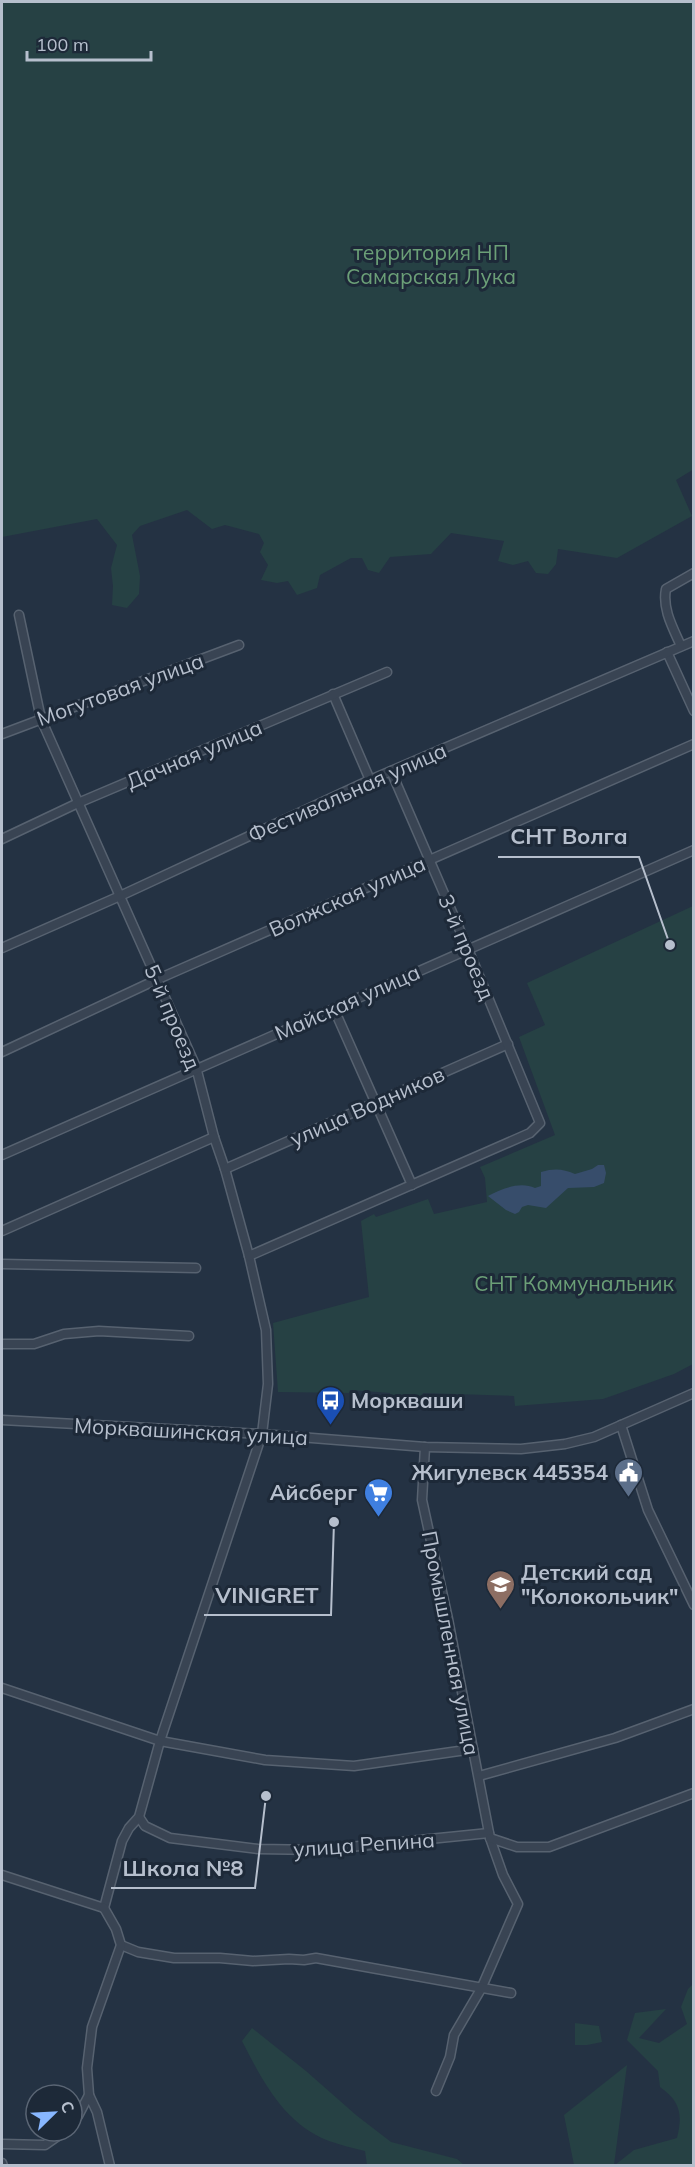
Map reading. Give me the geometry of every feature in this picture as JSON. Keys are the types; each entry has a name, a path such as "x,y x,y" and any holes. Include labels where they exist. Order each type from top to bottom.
{"street":[{"path":"681,646 666,611 664,598 666,589 693,573"},
{"name":"5-й проезд","path":"19,615 41,719 196,1067 249,1256 266,1330 268,1384 262,1434 160,1741 139,1817 129,1828 122,1841 104,1908"},
{"name":"Фестивальная улица","path":"2,948 370,780 693,641"},
{"name":"Могутовая улица","path":"2,734 239,645"},
{"path":"667,652 693,711"},
{"name":"Дачная улица","path":"2,839 78,803 387,672"},
{"path":"333,694 370,780"},
{"path":"2,726 12,729"},
{"name":"Волжская улица","path":"2,1052 158,979 693,744"},
{"name":"3-й проезд","path":"392,771 540,1123 530,1133 412,1185"},
{"name":"Майская улица","path":"2,1155 196,1067 693,850"},
{"path":"249,1256 412,1185 333,1009"},
{"name":"улица Водников","path":"225,1169 508,1044"},
{"path":"2,1231 214,1137"},
{"path":"2,1264 196,1268"},
{"path":"2,1344 34,1344 64,1334 99,1332 189,1336"},
{"name":"Морквашинская улица","path":"2,1420 262,1434 425,1447 521,1449 565,1444 594,1437 693,1393"},
{"path":"621,1425 648,1510 693,1605"},
{"name":"Промышленная улица","path":"425,1447 422,1500 448,1619 489,1836 503,1875 518,1904 481,1989 454,2035 450,2057 436,2091"},
{"path":"2,1688 160,1741 265,1760 354,1766 473,1749"},
{"path":"479,1776 615,1738 693,1709"},
{"path":"489,1836 518,1847 549,1847 693,1793"},
{"name":"улица Репина","path":"139,1817 145,1826 170,1839 258,1849 320,1850 489,1836"},
{"path":"2,1875 104,1908 116,1929 121,1945 92,2027 87,2068 88,2095 97,2112 110,2166"},
{"path":"121,1945 138,1952 174,1958 253,1961 316,1958 511,1993"},
{"path":"84,2103 88,2095"},
{"path":"2,2144 45,2145 48,2143"}],"green space":[{"name":"территория НП Самарская Лука","path":"2,2 693,2 694,469 676,480 692,516 617,558 558,549 556,564 548,574 536,573 528,561 513,565 498,561 504,541 451,533 431,554 390,557 379,573 368,570 362,558 351,558 320,575 317,588 297,595 288,581 277,583 261,580 268,565 260,552 264,543 259,534 225,525 212,529 187,510 140,526 132,535 140,576 139,594 127,608 112,605 111,568 117,545 97,519 2,537"},
{"name":"СНТ Коммунальник","path":"693,906 693,1364 674,1374 603,1399 515,1406 514,1396 423,1393 422,1398 390,1398 390,1393 350,1390 349,1393 278,1392 273,1323 369,1297 361,1221 374,1214 376,1217 428,1199 434,1214 487,1202 485,1178 480,1167 555,1135 519,1037 545,1025 527,983"},
{"path":"693,1984 693,2165 615,2165 634,2150 677,2138 680,2115 676,2103 660,2087 658,2071 627,2040 635,2013 666,2009 639,2038 659,2043 687,2024 681,2007 688,1989"},
{"path":"575,2023 599,2026 602,2042 575,2045"},
{"path":"252,2028 391,2142 457,2159 464,2165 367,2165 365,2151 333,2142 299,2124 266,2085 242,2041"},
{"path":"627,2065 614,2165 574,2165 564,2115"}],"water":[{"path":"604,1165 606,1173 604,1183 594,1187 568,1188 546,1208 528,1205 515,1214 488,1196 511,1187 541,1186 541,1172 559,1170 575,1174"}],"place":[{"name":"СНТ Волга","path":"670,945"},
{"name":"Моркваши","path":"330,1426"},
{"name":"Жигулевск 445354","path":"629,1498"},
{"name":"Айсберг","path":"378,1518"},
{"name":"VINIGRET","path":"334,1522"},
{"name":"Детский сад \"Колокольчик\"","path":"500,1610"},
{"name":"Школа №8","path":"266,1796"}]}
